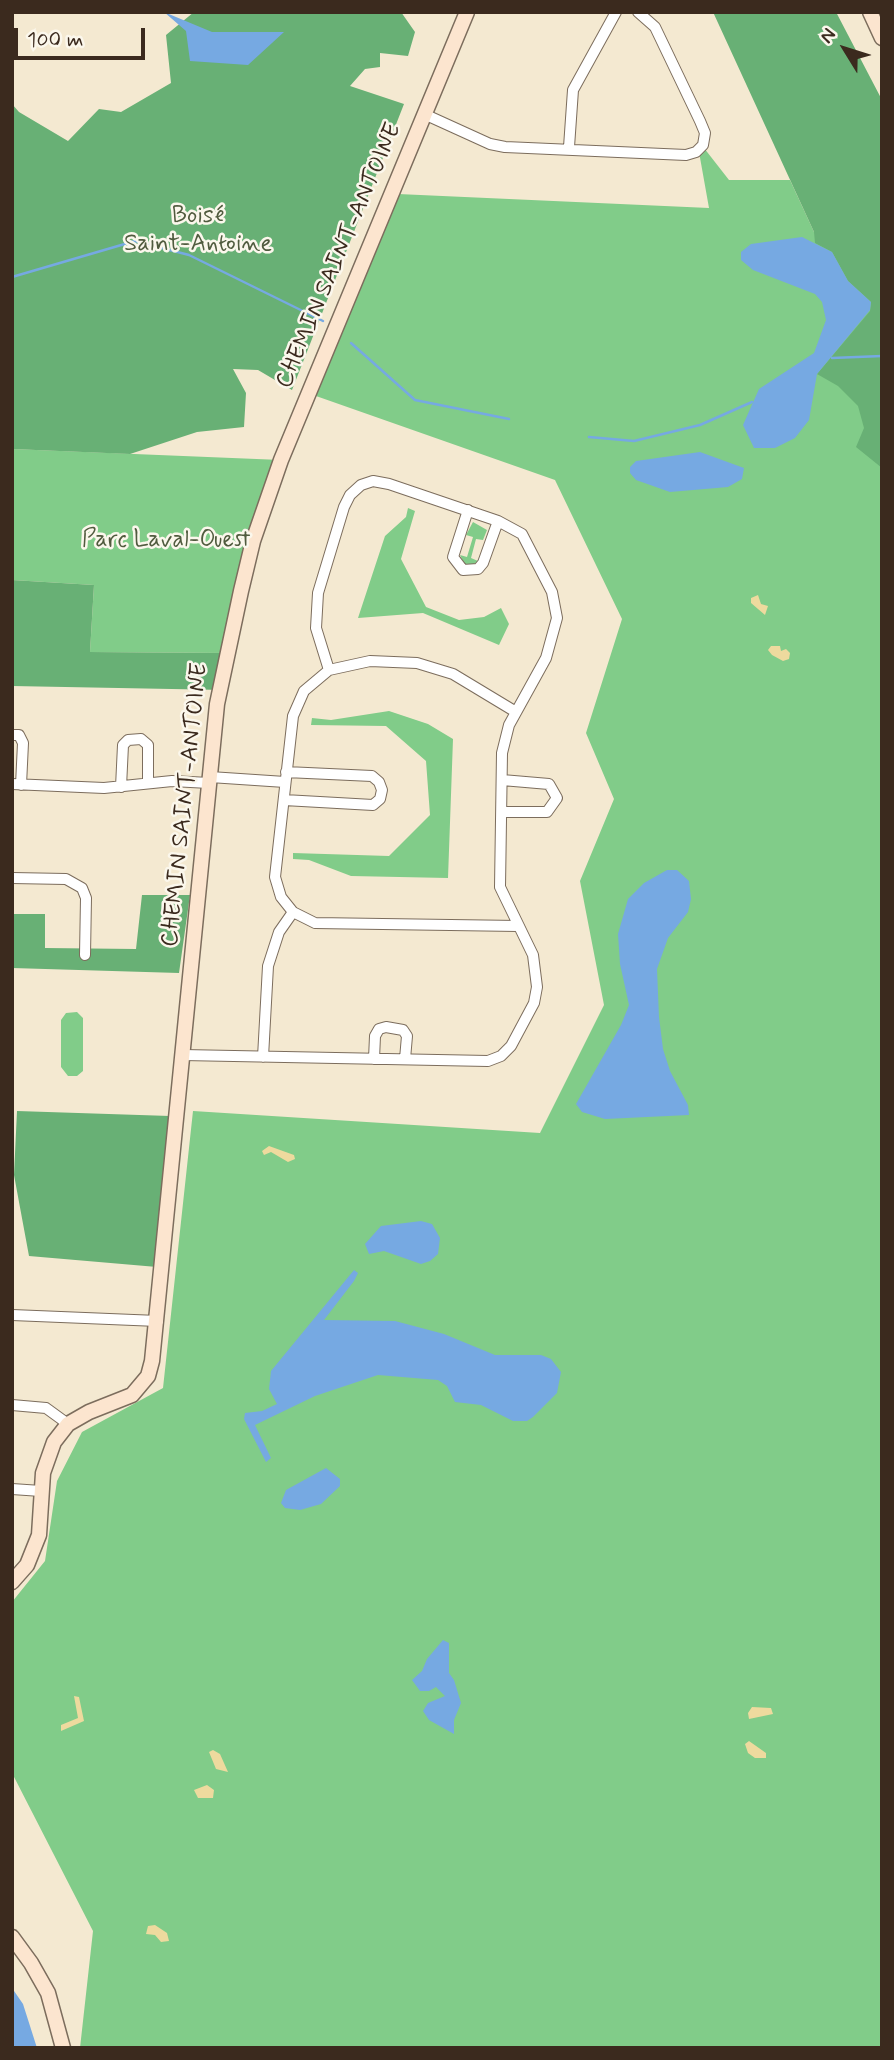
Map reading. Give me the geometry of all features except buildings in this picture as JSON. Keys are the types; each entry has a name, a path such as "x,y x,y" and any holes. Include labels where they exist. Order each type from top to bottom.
{"street":[{"name":"CHEMIN SAINT-ANTOINE","path":"68,1424 89,1412 132,1395 148,1376 158,1321 219,691 253,541 281,460 338,317 467,12"},
{"path":"569,147 573,90 616,12"},
{"path":"424,114 490,144 686,155 703,145 705,134 655,27 638,12"},
{"path":"870,12 882,38"},
{"path":"183,1055 488,1061 501,1056 511,1046 528,1019 537,987 533,955 499,887 504,738 547,658 555,630 556,603 522,534 498,521 468,510 373,481 361,485 350,495 317,593 316,628 329,670"},
{"path":"468,510 453,557 463,570 478,569 483,563 498,521"},
{"path":"516,712 453,674 417,663 370,661 329,670 314,681 298,702 286,777 275,877 281,897 293,912 315,923 518,926"},
{"path":"12,735 19,736 23,743 17,785 121,788 148,783 210,780 372,776 379,782 382,790 380,799 373,805 284,800"},
{"path":"121,788 123,745 128,740 141,739 148,745 148,783"},
{"path":"502,780 549,784 557,798 547,812 502,812"},
{"path":"12,878 66,879 82,888 86,898 85,956"},
{"path":"263,1057 268,966 279,932 293,912"},
{"path":"374,1059 375,1036 379,1029 386,1027 403,1030 407,1036 405,1059"},
{"path":"12,1315 158,1321"},
{"path":"12,1405 46,1408 68,1424 47,1458 41,1490 41,1521 34,1553 12,1582"},
{"path":"12,1489 41,1490"},
{"path":"12,1937 31,1962 48,1993 63,2048"}],"green space":[{"name":"Boisé Saint-Antoine","path":"194,12 401,12 415,32 408,56 380,53 380,67 365,69 350,86 404,104 292,390 258,370 233,369 246,393 244,427 197,432 130,454 12,449 12,104 19,112 68,141 99,109 121,112 171,83 166,35"},
{"path":"713,12 836,12 882,100 882,468 856,447 864,428 858,406 838,386 817,374 870,311 871,302 848,281 832,252 815,243 814,232"},
{"path":"704,148 729,180 790,180 814,232 882,232 882,2048 80,2048 93,1931 12,1773 12,1602 45,1561 57,1481 82,1432 163,1388 193,1111 540,1133 604,1005 580,881 614,799 586,733 622,619 555,480 316,396 398,194 709,208 699,152"},
{"name":"Parc Laval-Ouest","path":"12,449 281,460 226,653 90,652 94,585 12,580"},
{"path":"408,508 415,511 401,559 426,607 459,620 484,617 501,608 509,624 499,645 423,613 358,618 385,536 406,517"},
{"path":"473,522 487,530 483,540 476,539 471,558 478,561 473,565 465,565 460,555 467,557 473,537 466,535"},
{"path":"12,580 94,585 90,652 226,653 225,690 12,686"},
{"path":"389,711 428,724 453,739 448,878 351,876 309,860 293,859 293,853 389,856 430,815 426,761 386,726 311,725 312,718 331,720"},
{"path":"142,895 190,895 179,973 12,968 12,914 45,914 45,948 136,949"},
{"path":"77,1012 83,1018 83,1071 77,1076 68,1076 61,1067 61,1020 66,1013"},
{"path":"17,1111 170,1116 157,1267 29,1256 14,1175"}],"sand":[{"path":"758,595 761,604 768,606 765,615 751,603 751,598"},
{"path":"771,646 780,646 781,651 786,649 790,653 789,659 783,661 772,655 768,650"},
{"path":"269,1146 294,1155 295,1159 288,1162 271,1152 264,1155 262,1151"},
{"path":"74,1696 79,1697 84,1721 61,1731 61,1725 78,1718"},
{"path":"752,1707 771,1708 773,1714 749,1719 748,1713"},
{"path":"749,1741 766,1753 766,1758 755,1758 748,1753 745,1744"},
{"path":"213,1750 220,1754 228,1772 216,1769 209,1752"},
{"path":"207,1785 214,1790 213,1798 198,1798 194,1790"},
{"path":"155,1925 167,1933 169,1941 161,1942 155,1935 146,1934 148,1926"}],"water":[{"path":"164,12 212,32 284,32 248,65 190,61 186,31"},
{"path":"802,237 832,252 848,281 871,302 870,310 817,374 809,420 795,438 775,448 754,448 743,425 759,389 814,353 826,320 822,302 815,294 753,270 741,260 741,252 751,244"},
{"path":"700,452 744,468 742,479 728,487 670,492 636,480 630,473 630,467 636,461"},
{"path":"667,870 677,870 689,881 691,899 688,912 668,938 657,969 663,1049 670,1071 688,1105 689,1115 605,1119 582,1112 576,1104 621,1025 629,1005 620,964 618,934 628,899 644,883"},
{"path":"421,1221 432,1224 440,1238 438,1254 430,1261 421,1264 384,1251 369,1254 365,1244 381,1226"},
{"path":"354,1270 358,1273 354,1281 324,1320 395,1321 444,1334 495,1355 541,1355 551,1359 561,1372 557,1393 527,1421 513,1421 481,1405 455,1402 447,1386 438,1380 378,1375 315,1396 255,1425 271,1458 266,1462 244,1419 245,1413 262,1411 277,1404 269,1389 271,1371"},
{"path":"326,1468 340,1479 340,1486 321,1504 300,1510 285,1508 281,1503 286,1490"},
{"path":"443,1640 449,1643 449,1673 461,1703 454,1720 454,1734 429,1720 423,1711 428,1703 445,1696 436,1687 429,1691 420,1691 412,1680 422,1671 427,1659"},
{"path":"12,1988 23,2004 37,2048 12,2048"}],"waterway":[{"path":"12,277 135,241 189,255 323,321"},
{"path":"351,343 415,400 509,419"},
{"path":"832,358 882,356"},
{"path":"589,437 634,441 700,425 752,402"}]}
